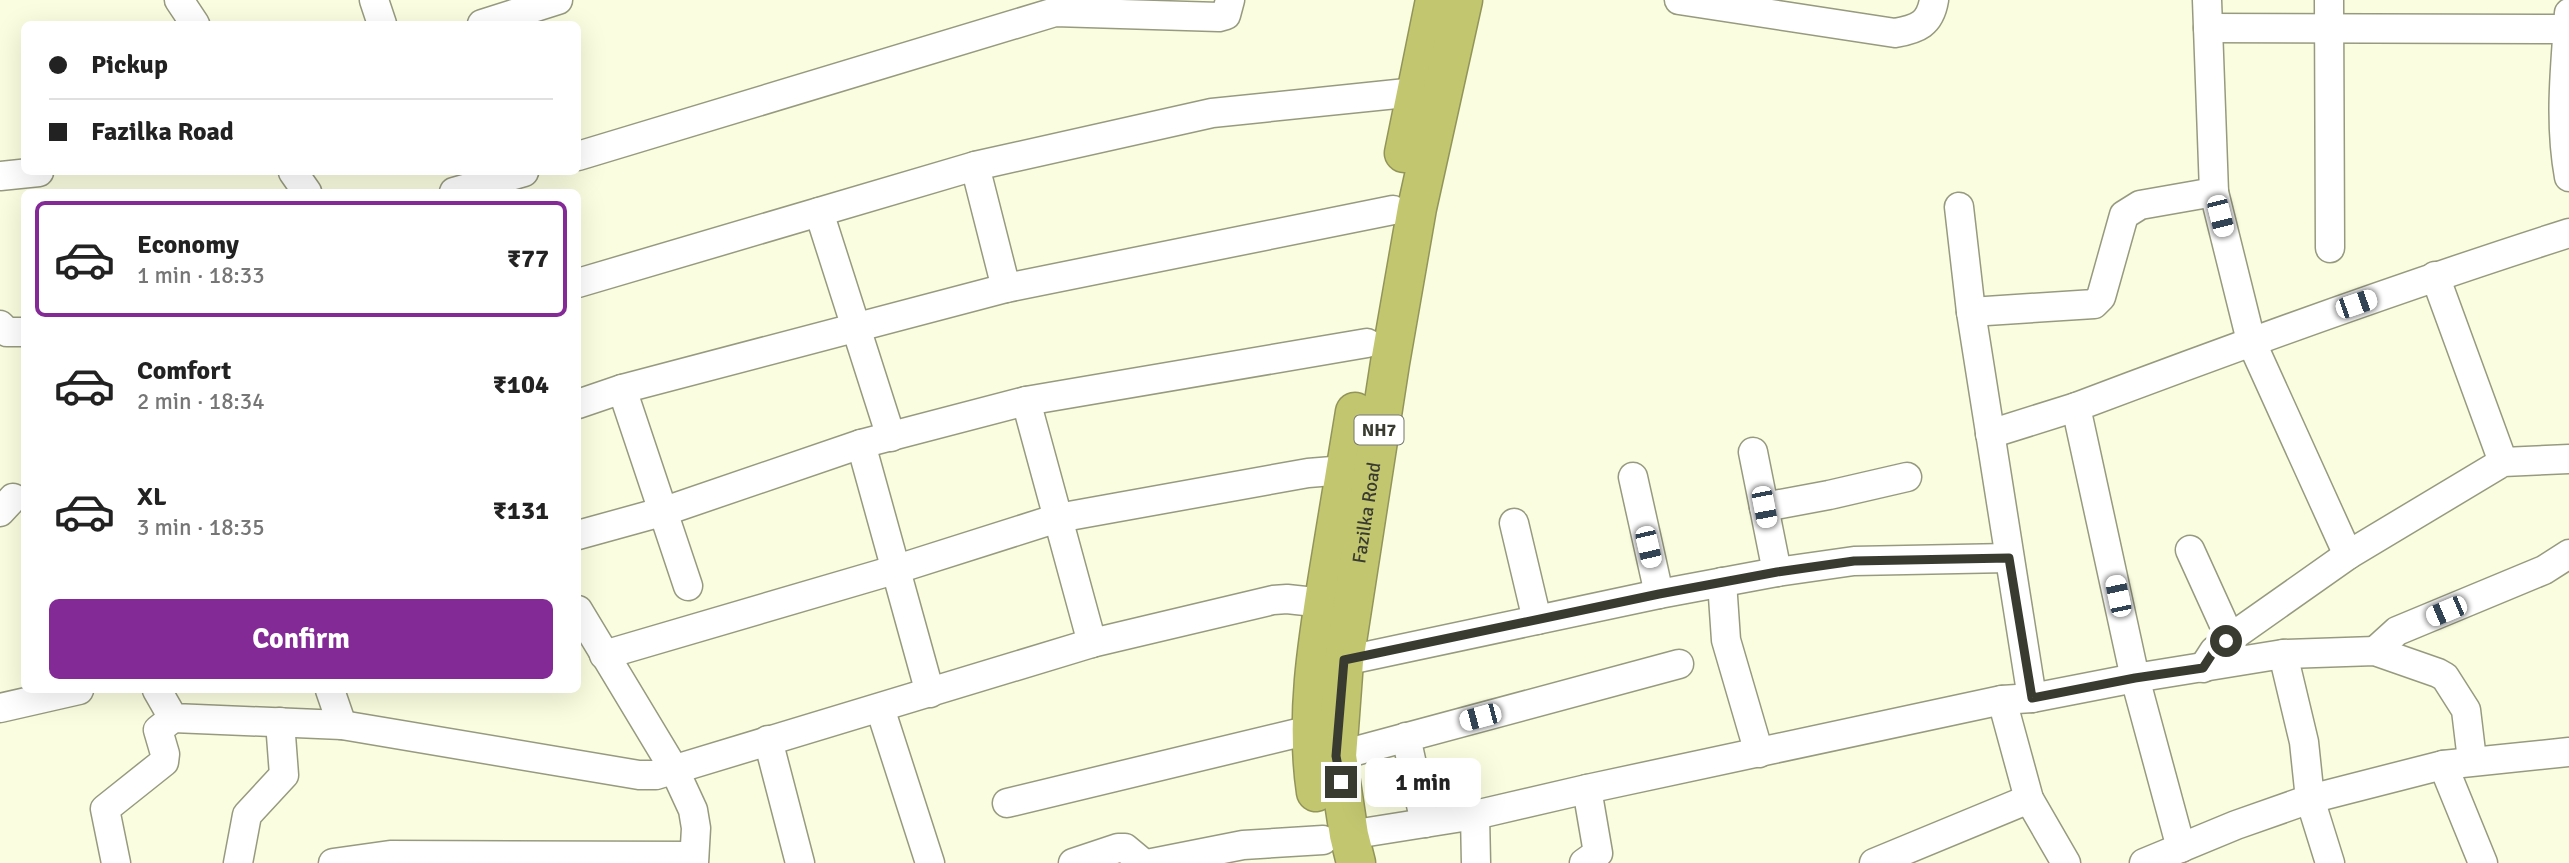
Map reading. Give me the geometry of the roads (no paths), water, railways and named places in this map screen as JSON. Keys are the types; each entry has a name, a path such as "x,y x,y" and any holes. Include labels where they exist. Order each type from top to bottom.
{"highway":[{"name":"Fazilka Road","path":"1340,850 1323,743 1312,694 1324,603 1367,343 1435,0"},
{"name":"Fazilka Road","path":"1323,743 1344,660 1385,388 1410,247 1463,0"}],"street":[{"path":"179,0 193,21"},
{"path":"374,0 381,21"},
{"path":"492,21 558,0"},
{"path":"581,155 1056,6 1219,17 1226,15 1230,0"},
{"path":"1679,0 1895,33 1921,26 1932,12 1934,0"},
{"path":"2207,0 2214,192 2251,341 2348,555"},
{"path":"2329,0 2330,248"},
{"path":"2208,28 2329,28 2568,21 2562,119 2563,146 2569,177"},
{"path":"581,282 975,166 1212,113 1416,92"},
{"path":"975,166 1006,288"},
{"path":"0,176 21,174"},
{"path":"464,189 514,175"},
{"path":"1971,312 2094,304 2101,297 2124,215 2140,205 2214,192"},
{"path":"1959,207 1971,312 2032,698"},
{"path":"581,403 622,389 1006,288 1393,210"},
{"path":"819,212 891,437"},
{"path":"1990,434 2077,407 2251,341 2435,276 2569,233"},
{"path":"2435,276 2503,462"},
{"path":"0,325 7,332 21,332"},
{"path":"581,534 665,512 861,444 1026,401 1367,343"},
{"path":"622,389 688,586"},
{"path":"1026,401 1092,643"},
{"path":"2077,407 2135,678 2181,848"},
{"path":"861,444 930,693"},
{"path":"1753,452 1777,572"},
{"path":"2203,668 2214,651 2230,638 2348,555 2503,462 2569,459"},
{"path":"604,655 894,570 1058,518 1308,473 1345,470"},
{"path":"1633,477 1659,594"},
{"path":"1764,507 1907,477"},
{"path":"1514,523 1538,620"},
{"path":"2190,550 2230,638"},
{"path":"2375,651 2397,631 2544,570 2569,554"},
{"path":"1344,660 1777,572 1854,561 2009,558"},
{"path":"1722,582 1726,640 1759,752"},
{"path":"116,863 105,809 164,762 165,754 158,730 173,718 342,724 639,775 656,775 1092,643 1273,600 1324,603"},
{"path":"333,863 390,855 694,859 696,828 692,810 675,771 581,615"},
{"path":"1152,863 1243,845 1340,850 1425,823 1475,816 1587,789 2002,700 2032,698 2283,654 2375,651 2438,673 2445,677 2466,710 2472,760"},
{"path":"2283,654 2304,742 2310,799 2330,863"},
{"path":"1007,803 1323,743 1406,737 1679,664"},
{"path":"0,708 66,693"},
{"path":"159,693 173,718"},
{"path":"331,693 342,724"},
{"path":"2002,700 2029,799 2066,863"},
{"path":"880,708 930,863"},
{"path":"238,863 247,815 284,775 280,722"},
{"path":"1406,737 1425,823"},
{"path":"768,740 800,863"},
{"path":"2144,863 2266,813 2310,799 2443,765 2569,752"},
{"path":"2443,765 2483,863"},
{"path":"1584,863 1598,853 1587,789"},
{"path":"1874,863 2029,799"},
{"path":"1475,816 1476,863"},
{"path":"1073,863 1118,848 1125,848 1143,863"}]}
